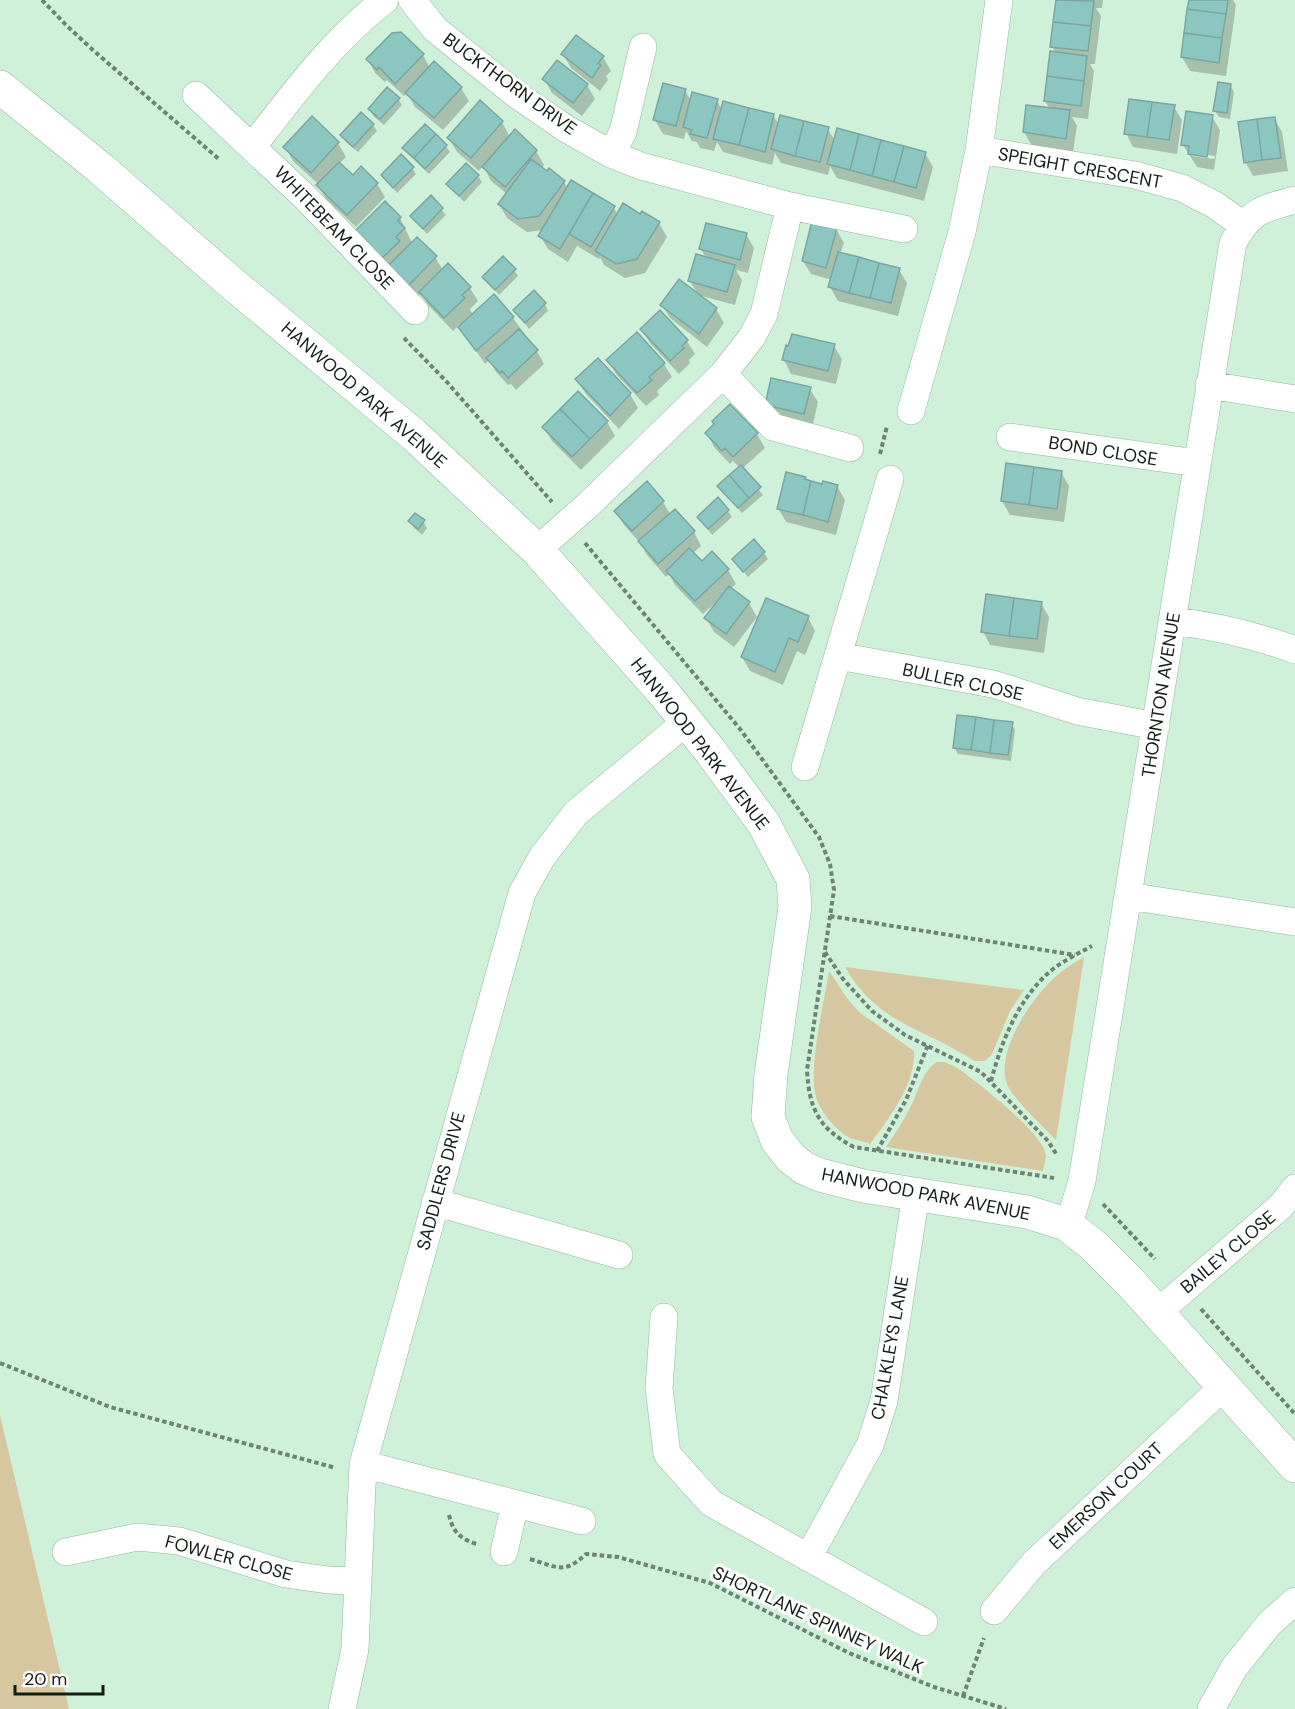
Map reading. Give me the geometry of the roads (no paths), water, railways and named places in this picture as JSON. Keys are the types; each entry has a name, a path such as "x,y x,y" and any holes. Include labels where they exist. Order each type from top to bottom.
{"street":[{"path":"253,146 291,96 358,21 385,0"},
{"name":"BUCKTHORN DRIVE","path":"412,0 435,29 508,87 565,128 611,154 662,172 790,206 904,229"},
{"name":"SPEIGHT CRESCENT","path":"911,411 962,232 979,150 999,0"},
{"path":"611,154 623,132 643,47"},
{"name":"HANWOOD PARK AVENUE","path":"0,87 100,168 227,279 414,435 537,550 608,628 686,722 764,824 793,879 795,907 771,1074 768,1117 777,1140 791,1158 804,1168 820,1175 863,1186 1027,1212 1066,1224 1094,1246 1158,1312 1295,1466"},
{"name":"WHITEBEAM CLOSE","path":"196,95 305,197 406,321"},
{"name":"SPEIGHT CRESCENT","path":"979,150 1135,175 1182,188 1215,205 1243,225"},
{"path":"1243,225 1255,213 1295,200"},
{"path":"537,550 588,505 723,374 752,337 764,314 773,285 790,206"},
{"name":"THORNTON AVENUE","path":"1066,1224 1073,1211 1082,1181 1209,385 1233,243 1243,225"},
{"path":"723,374 774,427 850,448"},
{"path":"1209,385 1295,399"},
{"name":"BOND CLOSE","path":"1010,437 1197,463"},
{"path":"805,767 890,479"},
{"path":"1173,621 1218,627 1266,639 1295,650"},
{"name":"BULLER CLOSE","path":"838,657 993,684 1077,711 1156,726"},
{"name":"SADDLERS DRIVE","path":"342,1709 355,1649 358,1581 350,1466 435,1202 522,893 543,857 576,813 686,722"},
{"path":"1128,896 1295,922"},
{"name":"BAILEY CLOSE","path":"1158,1312 1281,1206 1295,1188"},
{"name":"CHALKLEYS LANE","path":"808,1558 870,1445 884,1401 916,1194"},
{"path":"435,1202 619,1255"},
{"path":"664,1317 659,1388 667,1454 711,1503 924,1622"},
{"name":"EMERSON COURT","path":"994,1611 1034,1563 1223,1387"},
{"path":"350,1466 582,1521"},
{"path":"504,1552 515,1504"},
{"name":"FOWLER CLOSE","path":"66,1552 137,1537 178,1541 286,1574 328,1580 358,1581"},
{"path":"1211,1709 1234,1668 1270,1623 1295,1601"}]}
